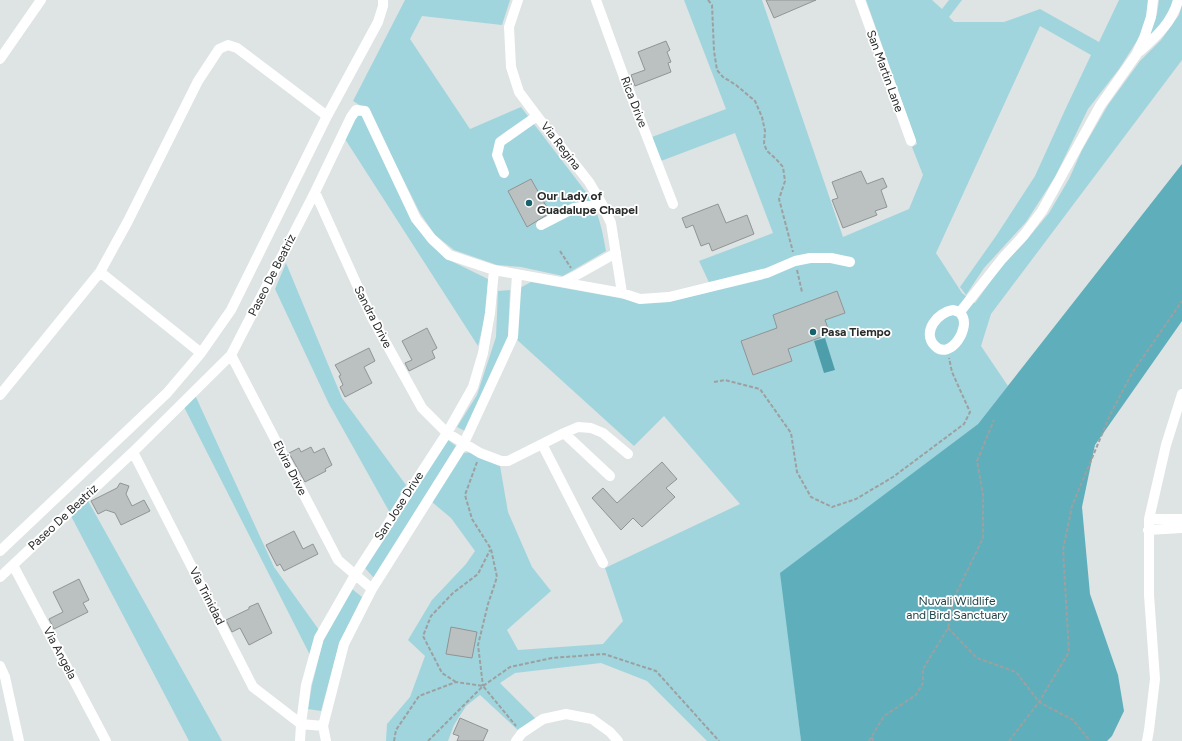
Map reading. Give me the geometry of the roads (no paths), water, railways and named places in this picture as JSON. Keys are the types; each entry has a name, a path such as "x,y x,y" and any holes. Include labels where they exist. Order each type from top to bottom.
{"street":[{"path":"0,59 41,0"},
{"path":"0,552 167,393 201,352 231,310 327,116 378,22 383,6 383,0"},
{"name":"Via Regina","path":"518,0 509,27 511,67 520,92 589,182 602,204 611,223 622,293"},
{"name":"Rica Drive","path":"596,0 673,204"},
{"name":"San Martin Lane","path":"860,0 911,141"},
{"path":"960,312 1042,211 1100,106 1136,55 1144,38 1153,0"},
{"path":"1136,55 1160,33 1177,6 1178,0"},
{"path":"0,395 100,272 128,221 198,81 219,49 228,45 237,48 327,116"},
{"name":"Paseo De Beatriz","path":"0,576 133,452 231,356 355,111 359,109 365,111 416,219 432,239 449,255 494,270"},
{"path":"504,173 497,155 500,142 537,116"},
{"name":"Sandra Drive","path":"315,192 374,323 422,408 447,433 480,453 501,461 508,461 578,427 591,428 603,433 628,454"},
{"path":"541,224 574,208 602,204"},
{"path":"563,282 616,253"},
{"path":"494,270 622,293 640,299 669,297 767,273 795,261 810,258 831,258 850,262"},
{"name":"San Jose Drive","path":"300,741 306,685 319,638 355,575 447,433 473,387 483,353 490,312 494,270"},
{"path":"100,272 201,352"},
{"name":"San Jose Drive","path":"326,741 324,726 344,644 372,589 464,443 513,337 517,275"},
{"path":"953,310 960,312 964,321 962,334 955,344 946,349 938,348 934,345 930,335 934,322 947,311 953,310"},
{"name":"Elvira Drive","path":"231,356 338,560 372,589"},
{"path":"1147,741 1155,679 1149,595 1149,519 1166,445 1182,394"},
{"path":"564,433 610,476"},
{"path":"542,444 603,563"},
{"name":"Via Trinidad","path":"133,452 253,686 301,724"},
{"path":"1149,519 1182,519"},
{"path":"1148,530 1182,528"},
{"name":"Via Angela","path":"13,565 106,741"},
{"path":"0,666 5,677 19,741"},
{"path":"519,737 543,719 566,714 592,719 610,732 618,741"},
{"path":"301,724 324,726"}],"place":[{"name":"Our Lady of Guadalupe Chapel","path":"529,203"},
{"name":"Pasa Tiempo","path":"813,332"}],"park label":[{"name":"Nuvali Wildlife and Bird Sanctuary","path":"957,608"}]}
